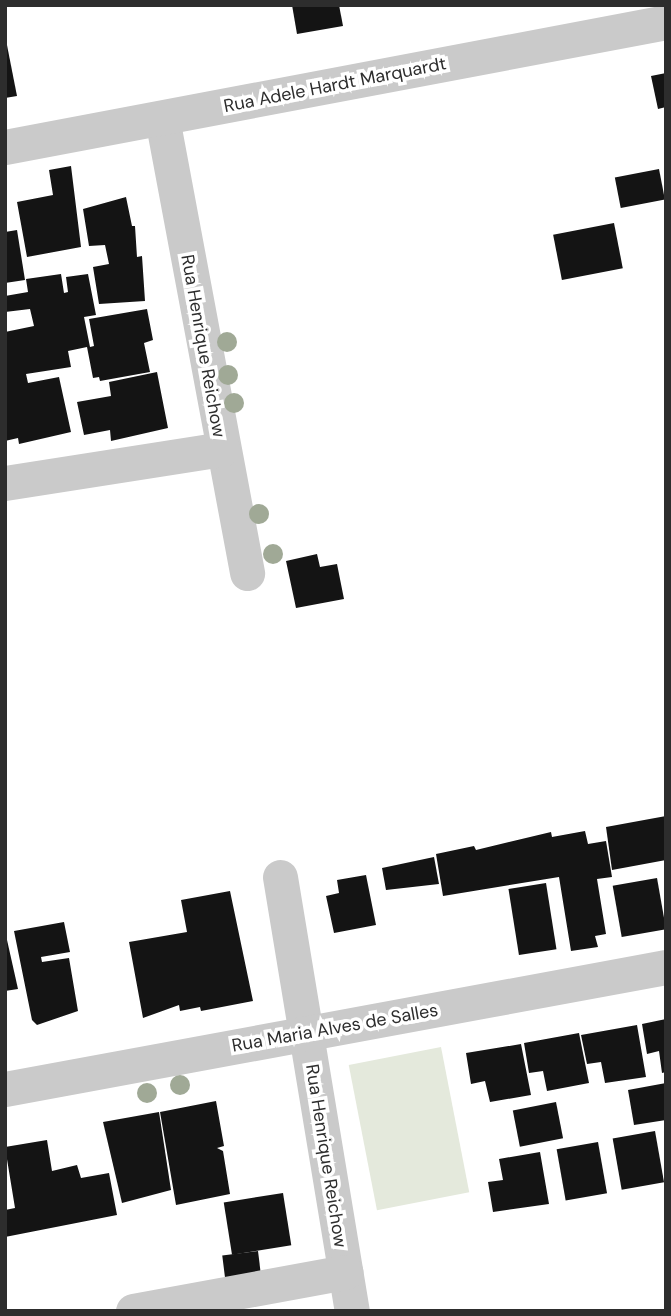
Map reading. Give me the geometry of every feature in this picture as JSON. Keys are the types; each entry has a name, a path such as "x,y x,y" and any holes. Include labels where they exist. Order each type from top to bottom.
{"street":[{"name":"Rua Adele Hardt Marquardt","path":"5,147 666,22"},
{"name":"Rua Henrique Reichow","path":"162,118 247,573"},
{"path":"5,483 222,449"},
{"name":"Rua Henrique Reichow","path":"279,877 352,1311"},
{"name":"Rua Maria Alves de Salles","path":"5,1089 666,967"},
{"path":"134,1311 345,1272"}],"shaded area":[{"path":"441,1047 469,1192 377,1210 349,1065"}],"building":[{"path":"292,5 339,5 343,26 297,34"},
{"path":"5,35 17,96 5,98"},
{"path":"666,73 666,107 658,109 651,76"},
{"path":"71,166 81,247 27,257 17,202 53,195 49,170"},
{"path":"659,169 665,199 621,208 615,178"},
{"path":"126,197 132,226 135,226 137,257 142,256 145,301 99,304 93,267 109,264 105,245 89,246 83,209"},
{"path":"614,223 623,268 562,280 553,235"},
{"path":"17,230 25,280 5,283 5,232"},
{"path":"61,274 64,293 68,292 66,277 88,274 96,315 84,317 90,347 94,346 89,319 147,309 153,340 144,343 150,372 100,381 99,377 93,378 87,347 68,351 71,367 26,374 28,383 59,377 71,432 19,444 18,438 5,441 5,332 34,326 30,309 5,312 5,296 28,292 26,279"},
{"path":"157,372 168,428 111,441 110,430 84,435 77,402 111,396 109,382"},
{"path":"317,554 320,567 337,564 344,599 296,608 286,561"},
{"path":"666,816 666,860 612,870 606,827"},
{"path":"585,831 588,844 606,841 612,877 597,879 606,934 595,936 598,947 571,951 559,877 443,896 436,854 474,846 476,850 551,832 552,837"},
{"path":"434,857 439,884 386,890 382,868"},
{"path":"366,875 376,925 334,933 326,896 339,893 337,880"},
{"path":"657,878 666,929 622,937 613,886"},
{"path":"546,883 556,949 519,955 508,889"},
{"path":"230,891 253,1001 201,1011 200,1007 180,1011 179,1005 143,1018 129,942 187,932 181,900"},
{"path":"64,922 70,952 41,957 42,962 69,958 78,1011 37,1025 32,1020 14,931"},
{"path":"5,931 18,989 5,991"},
{"path":"666,1019 666,1072 662,1073 659,1051 647,1054 642,1024"},
{"path":"637,1025 646,1077 605,1083 601,1062 587,1064 581,1035"},
{"path":"579,1033 589,1083 547,1091 543,1071 529,1073 524,1043"},
{"path":"521,1044 531,1095 490,1102 485,1081 471,1084 466,1053"},
{"path":"666,1083 666,1120 634,1125 628,1090"},
{"path":"216,1101 224,1146 217,1148 223,1151 230,1194 176,1205 160,1112"},
{"path":"556,1102 563,1138 520,1147 513,1110"},
{"path":"159,1112 171,1190 122,1203 103,1122"},
{"path":"655,1131 664,1182 622,1190 613,1138"},
{"path":"47,1140 52,1171 77,1165 81,1178 109,1173 117,1215 5,1237 5,1210 15,1208 5,1147"},
{"path":"598,1142 607,1193 566,1201 557,1149"},
{"path":"540,1152 549,1204 493,1212 488,1182 503,1180 499,1159"},
{"path":"283,1193 291,1245 232,1255 224,1202"},
{"path":"258,1251 261,1277 225,1281 222,1255"}]}
